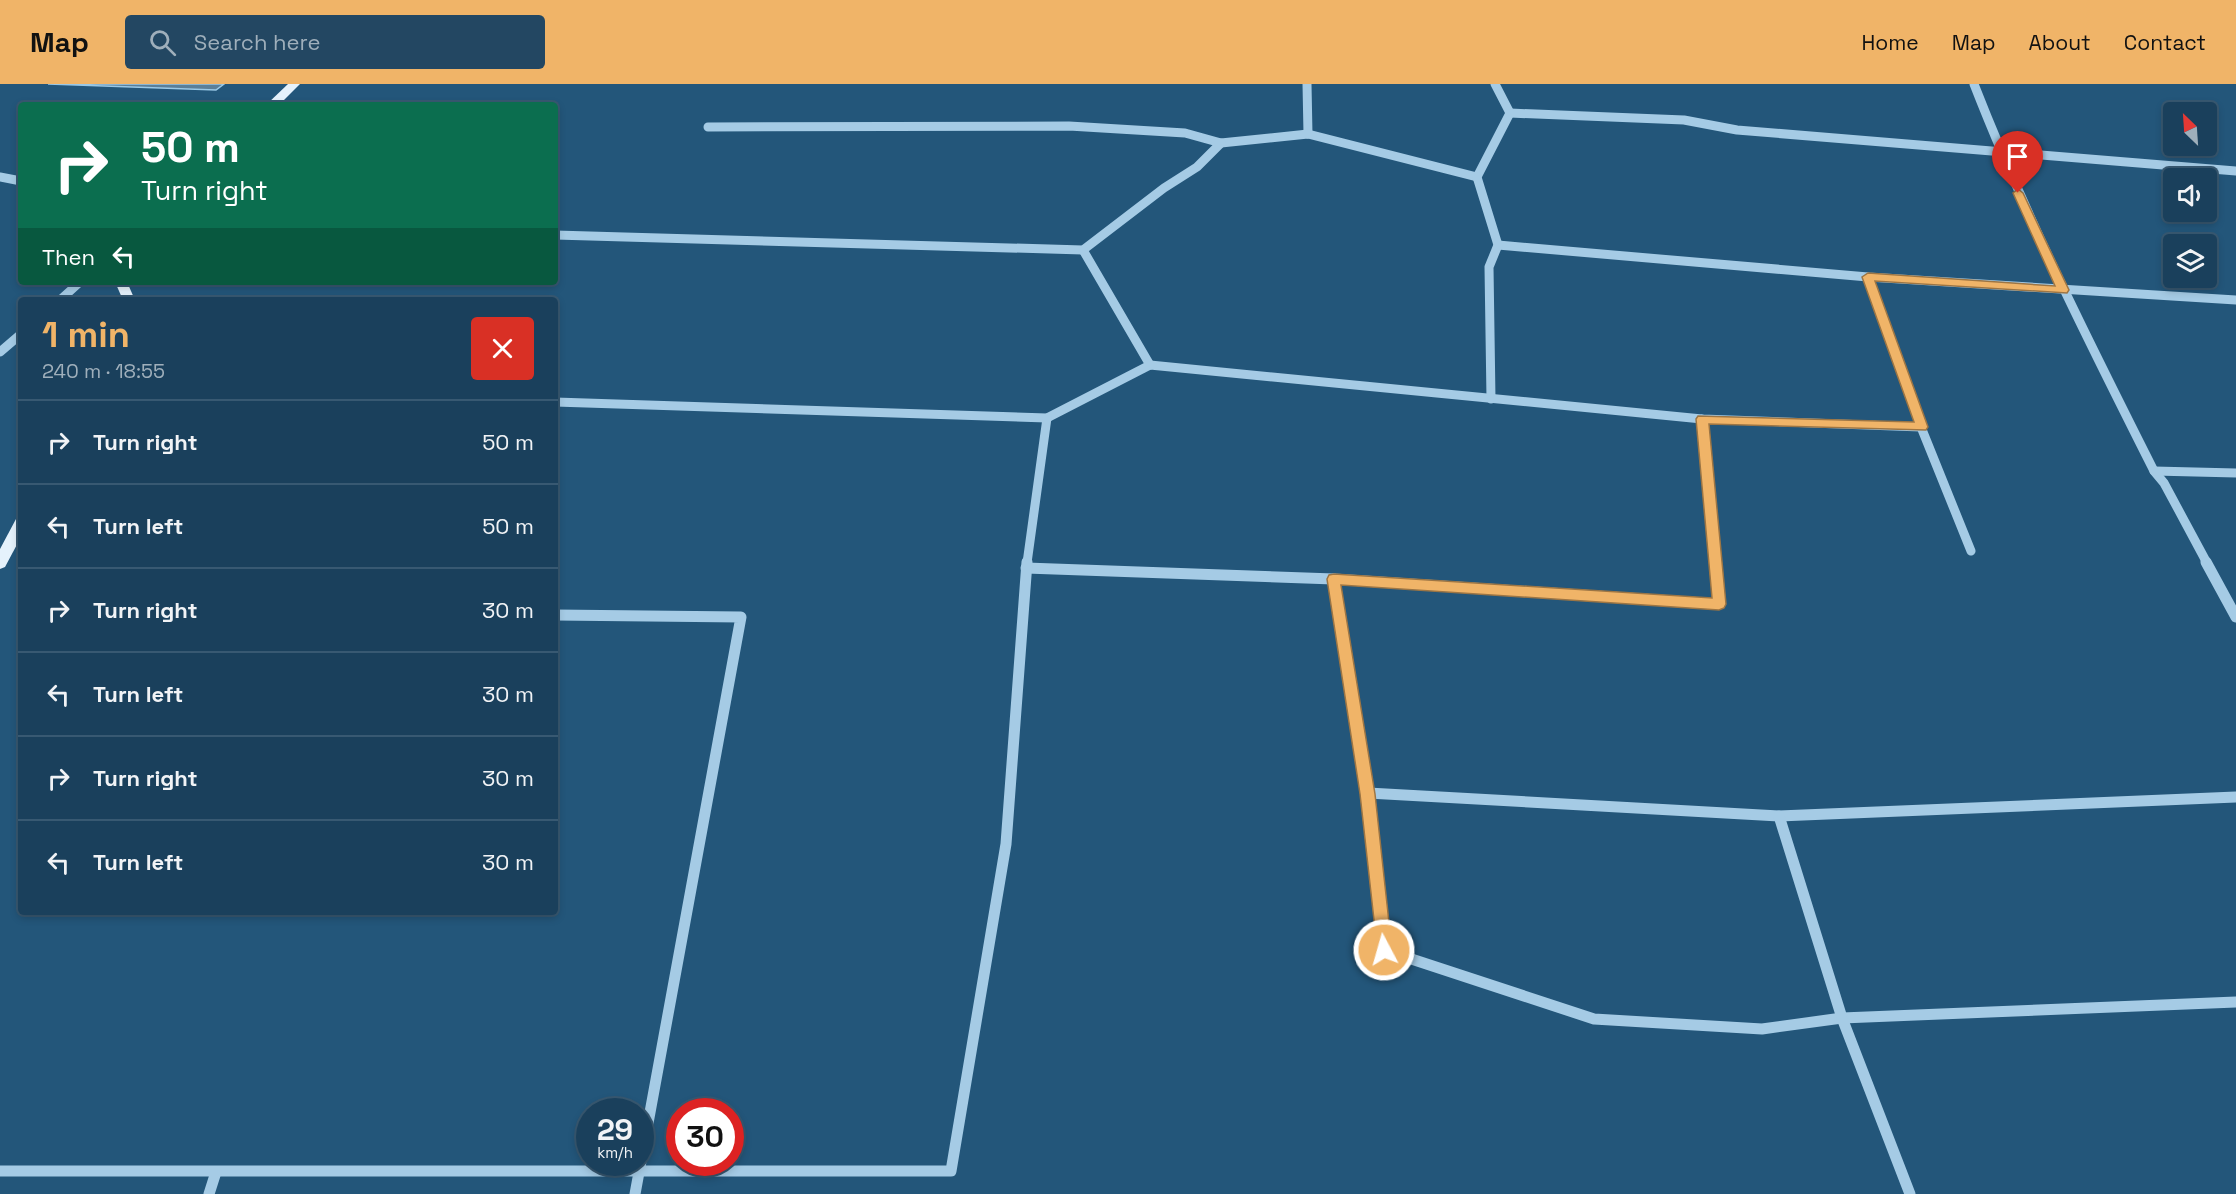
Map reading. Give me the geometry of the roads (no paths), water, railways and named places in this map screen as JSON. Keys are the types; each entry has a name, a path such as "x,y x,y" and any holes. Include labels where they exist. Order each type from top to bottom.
{"main road":[{"path":"275,102 295,84"},
{"path":"0,563 18,529"}],"street":[{"path":"1307,84 1308,134"},
{"path":"1495,84 1510,112"},
{"path":"1974,84 2000,154 2063,290 2154,471 2164,483 2236,617"},
{"path":"1510,112 1684,120 1737,130 2000,154 2236,171"},
{"path":"1491,399 1489,267 1498,244 1477,177 1510,112"},
{"path":"708,127 1069,126 1185,133 1221,143 1308,134 1477,177"},
{"path":"558,235 1083,250 1164,188 1197,167 1221,143"},
{"path":"0,177 18,180"},
{"path":"1498,244 1868,277 2236,300"},
{"path":"1083,250 1150,365"},
{"path":"1868,277 1922,427 1971,551"},
{"path":"63,297 77,285"},
{"path":"0,352 18,337"},
{"path":"558,402 1047,418 1150,365 1702,419 1922,427"},
{"path":"654,1172 951,1171 1006,844 1026,568 1047,418"},
{"path":"1026,568 1334,579 1719,604 1702,419"},
{"path":"2154,471 2236,473"},
{"path":"1334,579 1368,794 1384,950 1594,1019 1762,1029 1842,1018 2236,1002"},
{"path":"558,615 741,617 653,1098"},
{"path":"1368,794 1779,816 2236,797"},
{"path":"1779,816 1842,1018 1910,1194"},
{"path":"0,1171 576,1172"},
{"path":"209,1194 216,1172"},
{"path":"635,1194 638,1176"}],"water":[{"path":"48,84 224,84 216,90"}]}
